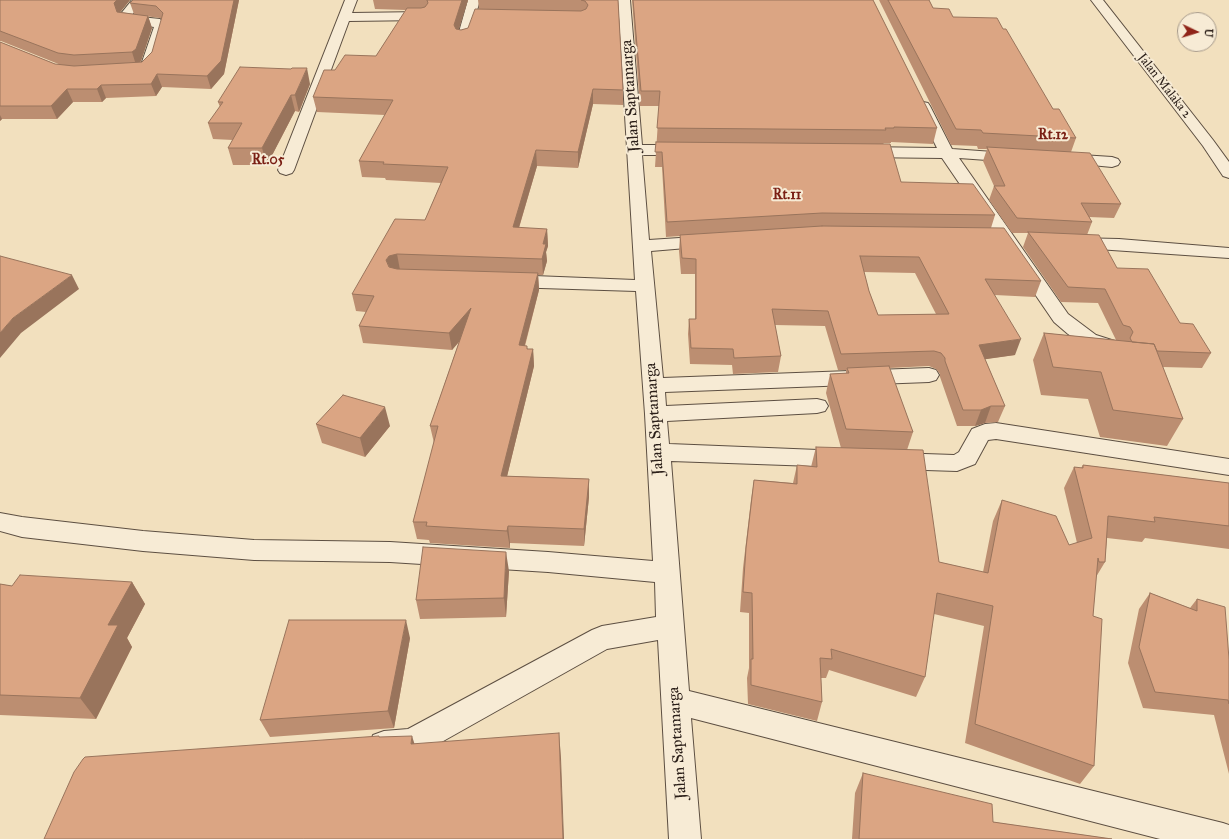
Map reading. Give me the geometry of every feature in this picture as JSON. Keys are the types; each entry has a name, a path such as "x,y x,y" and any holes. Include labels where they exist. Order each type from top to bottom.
{"street":[{"path":"117,72 140,70 148,64 160,26 156,22 125,18 138,0"},
{"path":"286,170 346,17 351,0"},
{"path":"463,39 474,17 474,0"},
{"name":"Jalan Saptamarga","path":"624,0 644,286 656,414 685,839"},
{"name":"Jalan Malaka 2","path":"1097,0 1208,143 1229,173"},
{"path":"346,17 423,16"},
{"path":"917,93 947,153 1000,237 1061,318 1089,339 1114,348"},
{"path":"634,150 697,150"},
{"path":"845,152 947,153 1026,157"},
{"path":"1049,158 1112,162"},
{"path":"1000,237 1029,241"},
{"path":"641,246 724,240"},
{"path":"1057,242 1119,244 1229,253"},
{"path":"495,281 644,286"},
{"path":"653,385 929,376"},
{"path":"656,414 817,406"},
{"path":"658,452 957,464 967,458 980,435 985,432 996,431 1229,467"},
{"path":"0,522 22,527 136,540 254,550 390,552 548,562 666,573"},
{"path":"355,747 411,743 602,638 670,626"},
{"path":"675,701 1223,839"}],"building":[{"path":"0,0 117,0 114,3 117,12 148,16 136,49 132,52 74,55 58,53 0,31"},
{"path":"133,0 234,0 221,61 207,76 157,74 151,84 101,85 97,89 67,89 51,106 0,106 0,42 55,64 74,66 142,62 152,52 163,13 156,6 130,3"},
{"path":"427,0 462,0 454,25 456,29 461,30 468,28 475,9 581,11 586,9 588,5 585,1 581,0 618,0 623,90 593,89 578,152 536,150 513,227 547,229 543,244 546,244 542,259 397,254 389,256 386,260 389,267 397,269 538,273 519,345 527,346 527,349 533,349 501,476 589,479 584,529 508,526 507,531 426,526 427,522 413,522 438,426 430,426 471,308 449,333 359,326 374,296 352,294 395,219 425,220 448,167 383,164 384,162 359,161 393,100 313,97 324,70 335,70 345,55 376,56 407,8 425,7 428,3"},
{"path":"633,0 873,0 937,128 894,127 885,128 886,130 657,128 660,91 641,91"},
{"path":"888,0 929,0 933,8 949,9 953,17 997,18 1003,29 1006,29 1053,109 1059,109 1076,138 983,133 981,130 956,129"},
{"path":"240,67 291,69 307,68 295,95 291,95 262,148 228,148 242,123 208,123 223,102 218,102"},
{"path":"656,142 890,144 901,182 973,184 995,215 822,213 667,222 662,152 655,152"},
{"path":"987,147 1090,153 1121,204 1081,203 1092,222 1017,218 994,186 1005,186"},
{"path":"822,226 1004,228 1041,281 985,279 1021,339 979,345 1005,406 991,406 981,410 963,410 945,358 941,353 934,351 841,354 828,311 772,309 781,356 734,358 733,349 691,348 689,319 696,319 696,259 682,258 680,235","holes":["860,256 919,257 949,314 878,315 869,291"]},
{"path":"1028,232 1099,235 1117,268 1148,269 1180,323 1193,324 1211,353 1157,351 1154,344 1132,342 1130,338 1133,332 1130,327 1123,325 1105,289 1068,287"},
{"path":"0,256 72,275 13,318 0,333"},
{"path":"1044,333 1154,344 1183,419 1113,410 1101,372 1053,367"},
{"path":"889,366 913,432 846,429 830,374 849,373 847,368"},
{"path":"343,395 385,407 360,438 316,424"},
{"path":"816,447 923,450 939,562 988,573 1002,500 1056,516 1069,545 1092,538 1074,467 1083,468 1083,465 1229,483 1229,526 1154,517 1155,522 1108,516 1105,562 1099,562 1098,558 1093,616 1102,619 1094,766 975,724 993,606 937,593 925,677 831,649 832,659 820,658 822,702 751,685 751,659 753,659 752,593 743,592 746,548 754,480 797,484 797,465 817,467"},
{"path":"423,547 506,552 504,598 416,600"},
{"path":"20,575 132,582 108,625 118,625 80,698 0,695 0,584 12,586"},
{"path":"1150,593 1197,611 1197,599 1225,607 1229,659 1229,704 1228,700 1155,692 1139,647"},
{"path":"289,620 406,620 388,711 260,720"},
{"path":"559,733 563,839 44,839 74,772 85,757 379,736 412,736 411,744"},
{"path":"863,773 992,804 993,822 1112,839 859,839"}],"district":[{"name":"Rt.12","path":"1053,136"},
{"name":"Rt.05","path":"268,161"},
{"name":"Rt.11","path":"787,196"}]}
